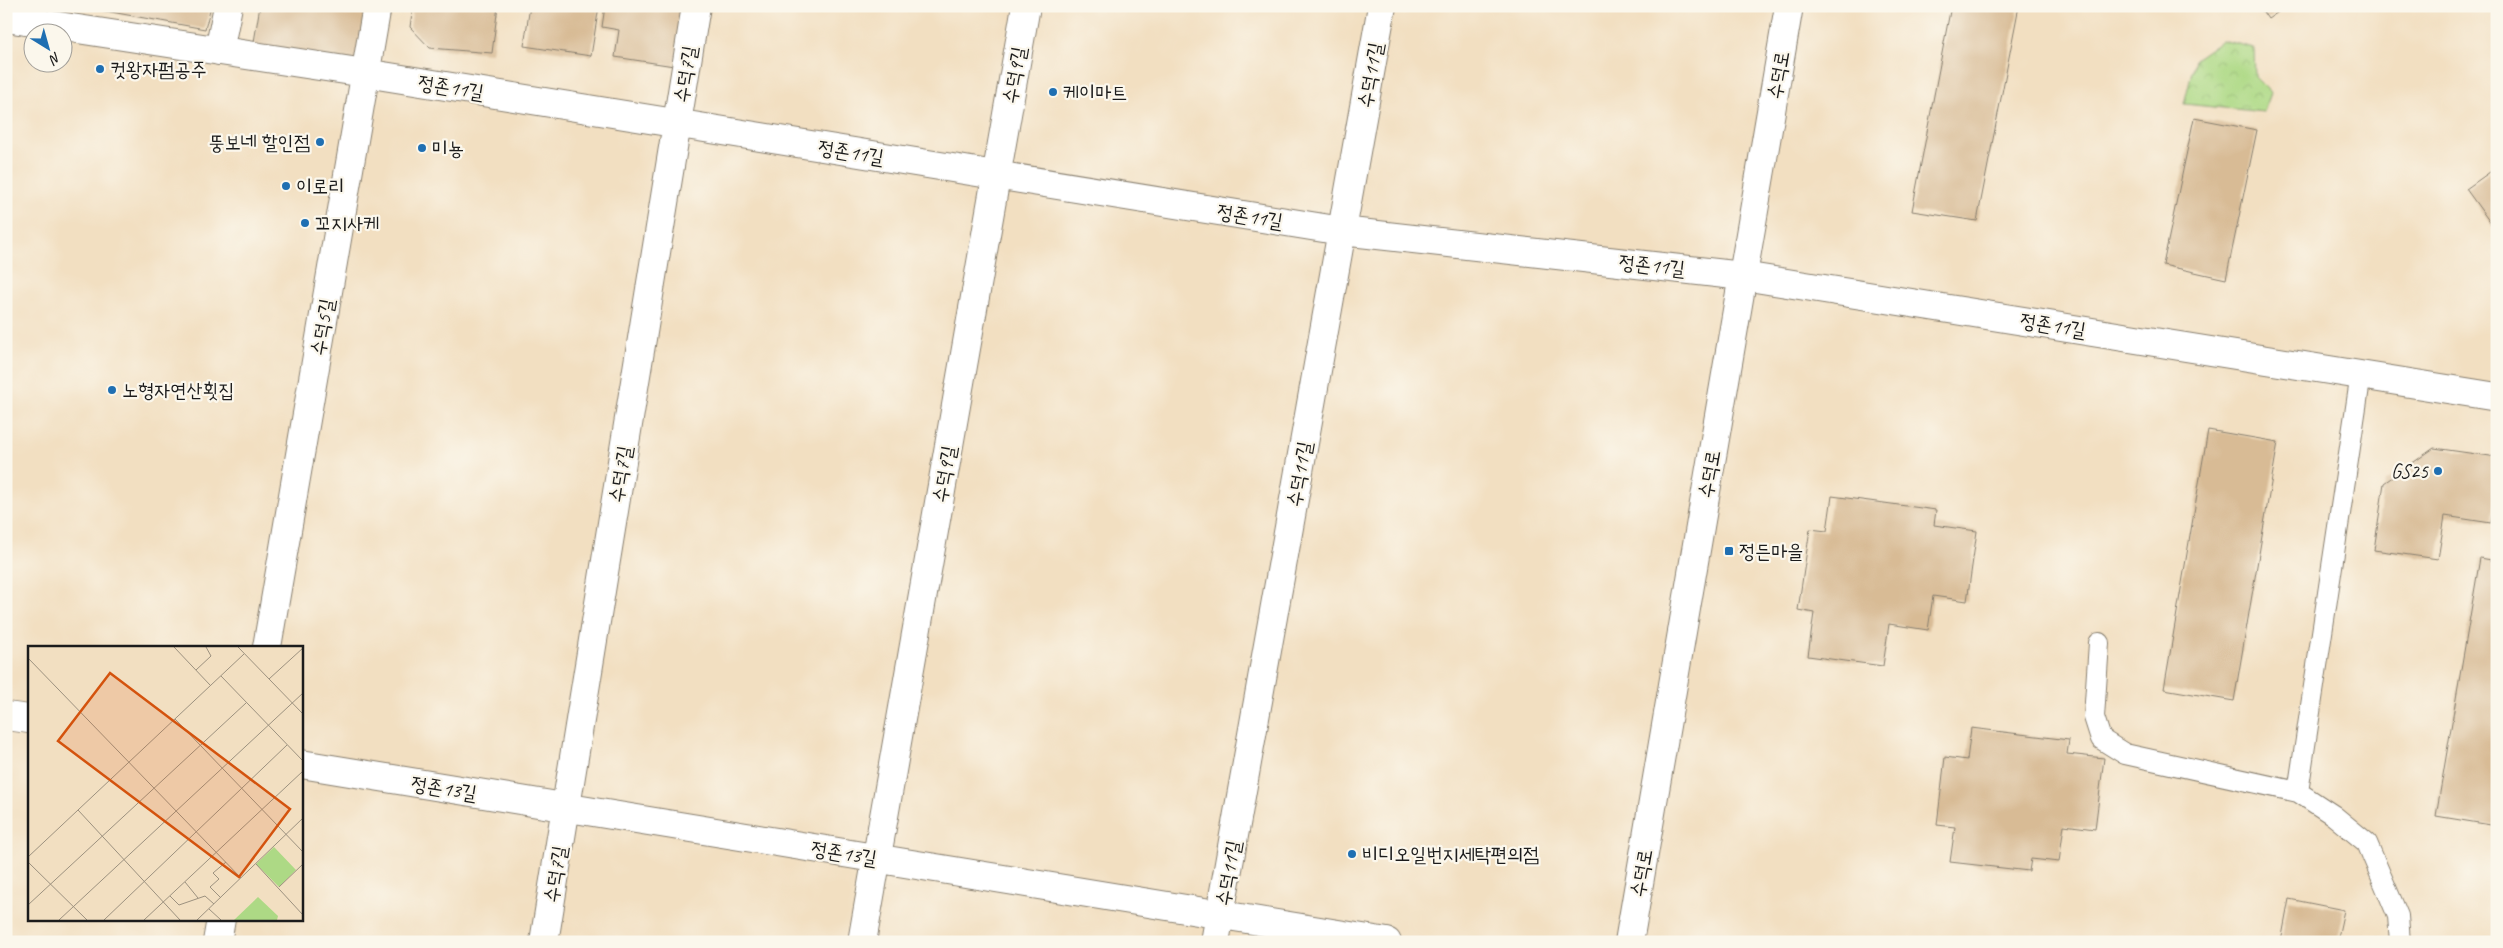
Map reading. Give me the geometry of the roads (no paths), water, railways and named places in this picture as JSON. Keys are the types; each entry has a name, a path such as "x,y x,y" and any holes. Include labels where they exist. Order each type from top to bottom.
{"street":[{"path":"219,51 228,6"},
{"name":"수덕5길","path":"267,646 377,6"},
{"name":"수덕7길","path":"544,942 696,6"},
{"name":"수덕9길","path":"862,942 1026,6"},
{"name":"수덕11길","path":"1218,929 1382,6"},
{"name":"수덕로","path":"1629,942 1790,6"},
{"name":"정존11길","path":"6,18 365,73 1342,231 1743,276 2497,397"},
{"path":"6,716 28,719"},
{"name":"정존13길","path":"302,764 876,858 1218,929 1387,942"},
{"path":"217,942 221,920"}],"lane":[{"path":"2298,792 2361,374"},
{"path":"2099,643 2094,718 2102,739 2124,754 2298,792 2332,815 2367,843 2398,916 2400,942"}],"place":[{"name":"컷왕자펌공주","path":"100,69"},
{"name":"케이마트","path":"1053,92"},
{"name":"뚱보네 할인점","path":"320,142"},
{"name":"미뇽","path":"422,148"},
{"name":"이로리","path":"286,186"},
{"name":"꼬지사케","path":"305,223"},
{"name":"노형자연산횟집","path":"112,390"},
{"name":"GS25","path":"2438,471"},
{"name":"정든마을","path":"1729,551"},
{"name":"비디오일번지세탁편의점","path":"1352,854"}]}
